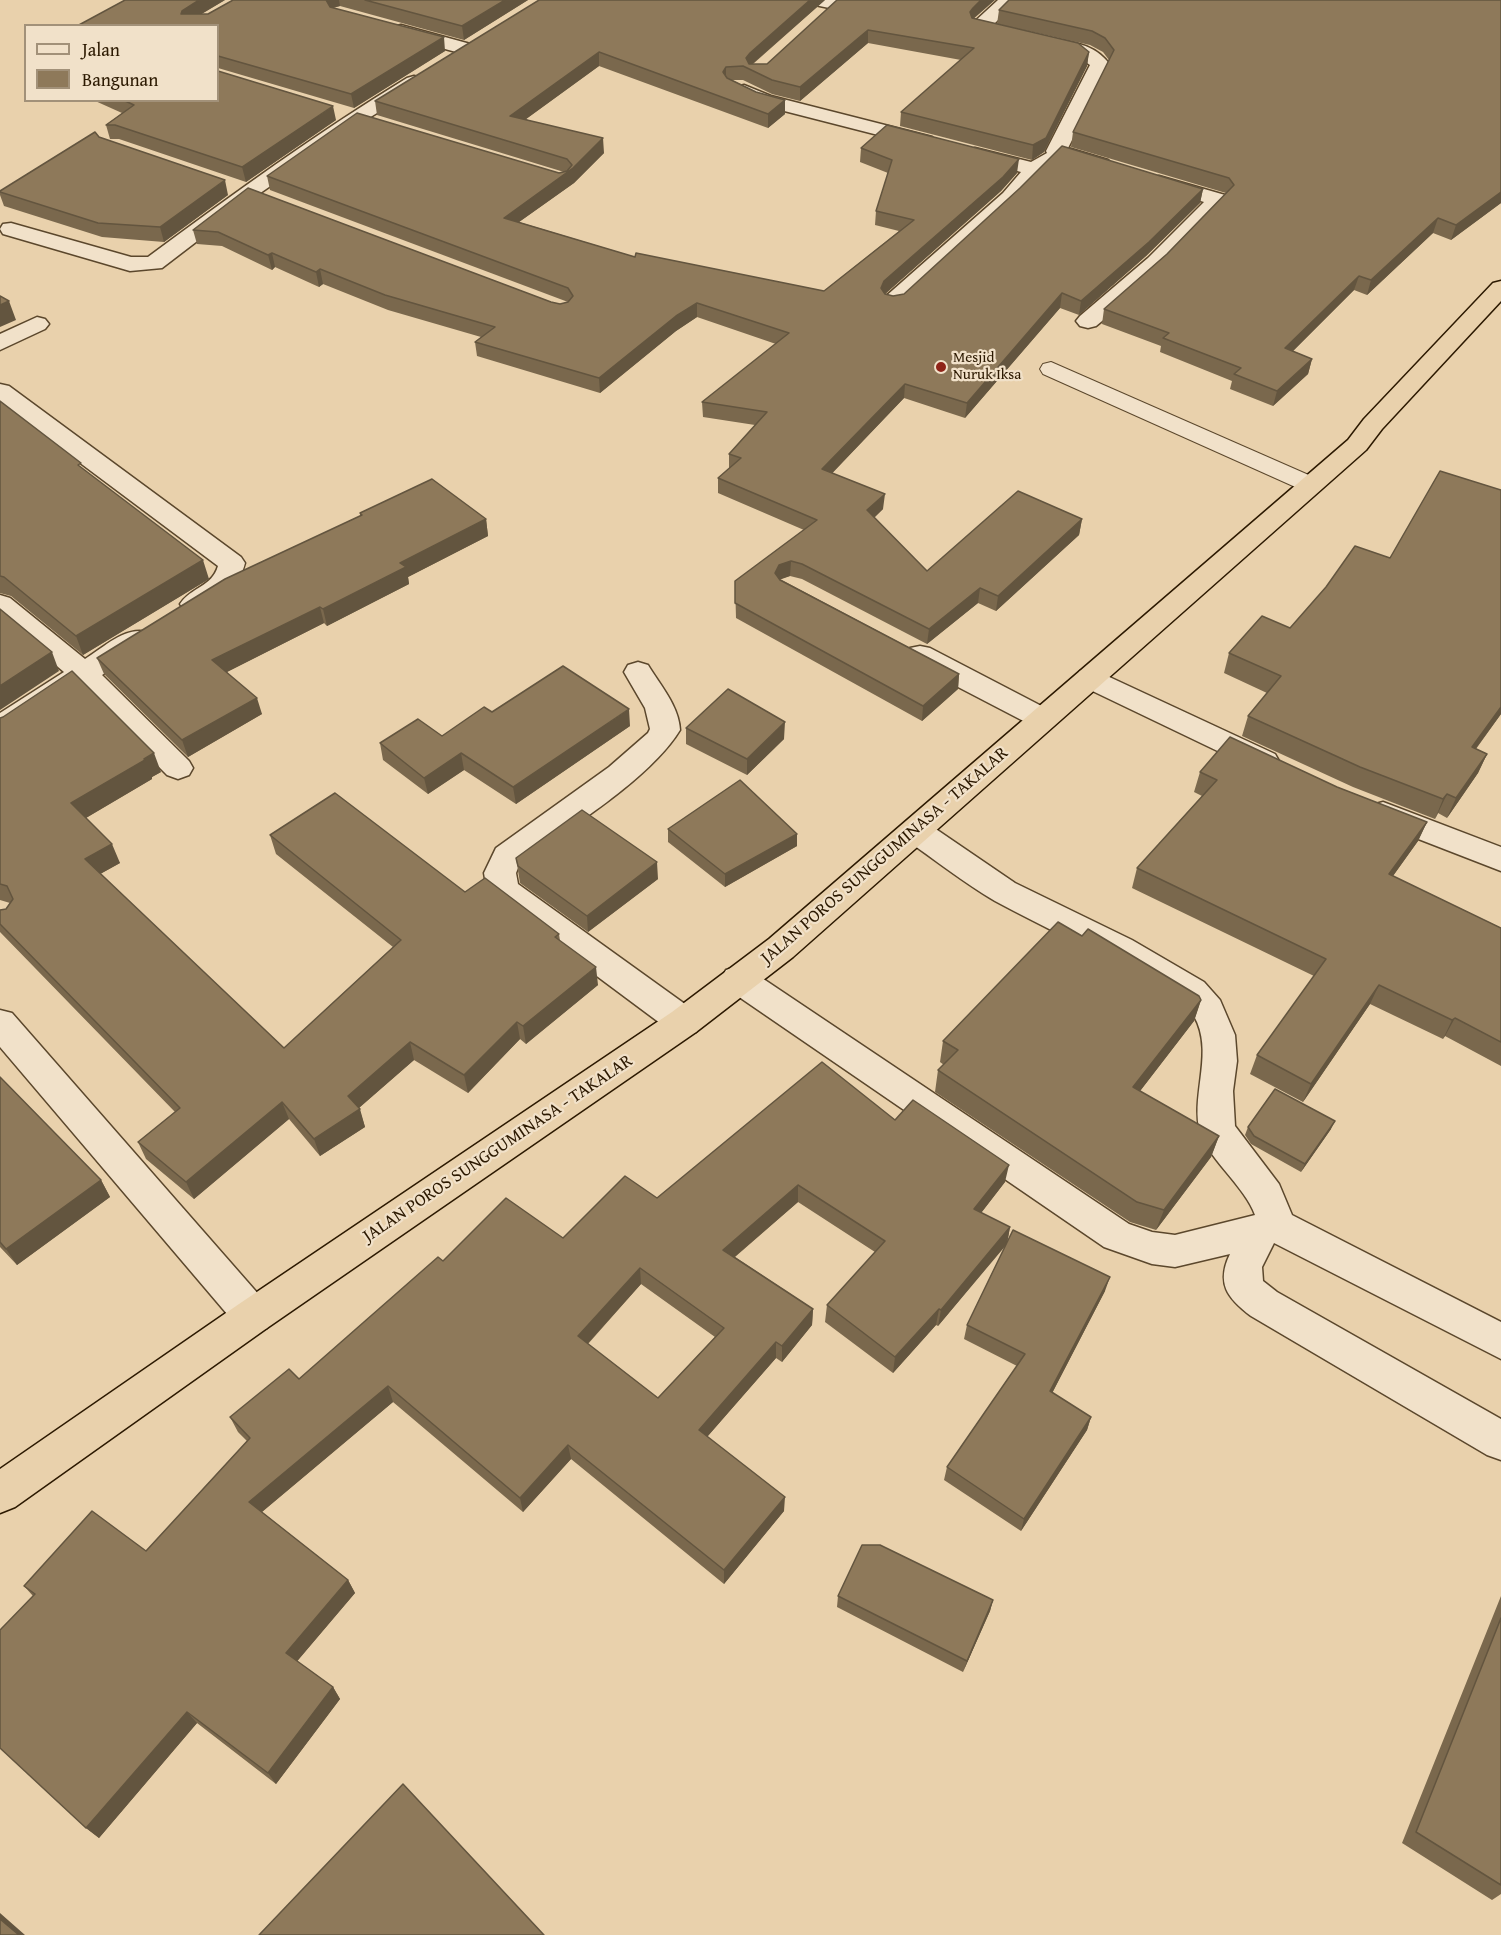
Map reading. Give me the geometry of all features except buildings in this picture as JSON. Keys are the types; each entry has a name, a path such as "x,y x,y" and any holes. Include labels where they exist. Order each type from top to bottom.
{"highway":[{"name":"JALAN POROS SUNGGUMINASA - TAKALAR","path":"0,1493 253,1316 684,1022 781,948 1357,445 1373,424 1501,288"}],"street":[{"path":"1002,33 980,27 1008,0"},
{"path":"817,19 830,1"},
{"path":"382,26 467,49"},
{"path":"447,62 487,37"},
{"path":"893,302 1010,197 1035,169 1056,151 1100,65 1094,57 1083,51 1023,38"},
{"path":"11,229 130,264 145,265 154,262 357,117 427,74"},
{"path":"735,86 764,100 1035,169"},
{"path":"335,111 380,124"},
{"path":"1056,151 1120,169"},
{"path":"1089,321 1123,294 1174,246 1218,199 1141,176"},
{"path":"228,185 271,201"},
{"path":"0,343 37,324"},
{"path":"0,391 232,563 229,578 220,587 82,672 0,728"},
{"path":"0,604 82,672 178,768"},
{"path":"896,642 1043,719"},
{"path":"638,672 664,718 663,738 640,759 507,856 500,873 503,890 684,1022"},
{"path":"1090,678 1288,772"},
{"path":"1362,805 1501,859"},
{"path":"916,831 1004,891 1120,949 1192,991 1208,1009 1218,1035 1220,1061 1216,1091 1217,1129 1266,1195 1269,1228 1243,1267 1245,1289 1264,1304 1501,1441"},
{"path":"738,979 1117,1236 1152,1248 1175,1251 1269,1228 1501,1341"},
{"path":"0,1023 253,1316"}],"lane":[{"path":"1051,369 1311,485"}],"place":[{"name":"Mesjid Nuruk Iksa","path":"941,367"}]}
